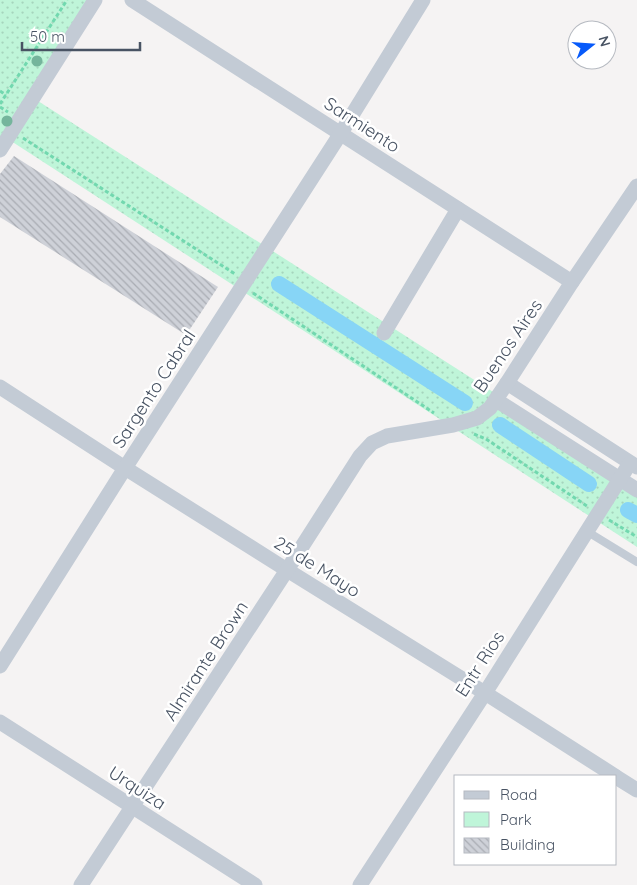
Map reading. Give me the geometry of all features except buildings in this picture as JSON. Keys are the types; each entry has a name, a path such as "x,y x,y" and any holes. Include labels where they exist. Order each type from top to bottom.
{"street":[{"path":"0,150 96,0"},
{"name":"Sarmiento","path":"132,0 572,282"},
{"name":"Sargento Cabral","path":"0,666 341,133 423,0"},
{"name":"Buenos Aires","path":"360,456 372,442 387,436 453,426 478,418 493,404 637,186"},
{"path":"384,334 458,209"},
{"path":"507,383 634,465"},
{"name":"25 de Mayo","path":"0,387 125,468 613,775"},
{"path":"493,404 637,490"},
{"name":"Almirante Brown","path":"81,885 360,456"},
{"name":"Entr Rios","path":"360,885 588,532 620,479 634,465"},
{"name":"Urquiza","path":"0,722 255,885"},
{"name":"25 de Mayo","path":"617,777 637,790"}],"lane":[{"path":"588,532 637,562"}],"path":[{"path":"0,104 67,0"},
{"path":"0,91 6,95"},
{"path":"12,131 246,281"}],"green space":[{"path":"0,0 95,0 0,150"},
{"path":"38,101 637,484 637,547 11,141"}],"waterway":[{"path":"279,284 465,403"},
{"path":"500,425 589,484"},
{"path":"628,510 637,515"}]}
